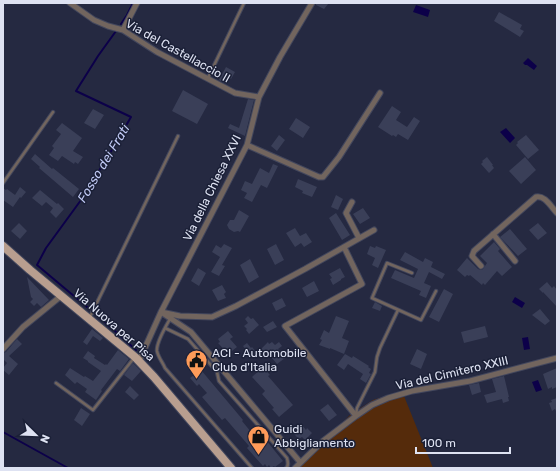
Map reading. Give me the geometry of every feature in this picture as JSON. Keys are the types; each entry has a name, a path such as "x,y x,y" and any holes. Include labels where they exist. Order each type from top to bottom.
{"main road":[{"name":"Via Nuova per Pisa","path":"3,246 137,359 231,468"}],"street":[{"name":"Via del Castellaccio II","path":"70,3 94,20 123,30 157,52 235,94 259,97"},
{"name":"Via della Chiesa XXVI","path":"137,359 246,145 259,97 280,57 312,3"},
{"path":"123,30 137,4"},
{"path":"246,145 319,177 323,177 339,157 380,93"},
{"path":"481,266 472,256 474,251 536,198 539,197 545,199 557,213"},
{"path":"352,202 346,214 359,238"},
{"path":"161,312 180,316 212,317 236,306 374,230"},
{"path":"493,234 515,261"},
{"path":"344,247 362,284 285,326 356,416"},
{"path":"3,349 23,328 61,296"},
{"path":"161,312 191,332 300,462"},
{"name":"Via del Cimitero XXIII","path":"294,468 323,441 356,416 372,405 388,398 412,391 470,381 557,358"}],"lane":[{"path":"207,79 244,3"},
{"path":"3,183 53,112"},
{"path":"89,319 178,136"},
{"path":"412,273 387,263 372,298 421,320 436,291"},
{"path":"356,416 357,408 375,372 380,348 398,310"},
{"path":"170,318 157,350 165,368 252,468"},
{"path":"166,328 188,339 217,372 219,381 287,458 288,462 286,468"},
{"path":"182,336 186,329"},
{"path":"56,383 93,410 137,359"}],"shaded area":[{"path":"416,5 430,10 428,17 413,12"},
{"path":"528,58 537,66 534,70 523,63"},
{"path":"506,128 515,138 510,143 500,132"},
{"path":"515,297 525,303 522,308 512,302"},
{"path":"528,337 530,349 524,350 522,338"},
{"path":"538,380 542,390 536,392 532,382"},
{"path":"402,391 433,468 299,468 350,415 373,400"}],"building":[{"path":"316,3 329,3 324,9 316,5"},
{"path":"499,12 522,25 520,29 524,31 520,37 494,21"},
{"path":"226,67 235,72 226,84 219,80"},
{"path":"183,90 208,104 197,124 172,111"},
{"path":"248,99 254,100 245,136 228,128 230,124 239,128"},
{"path":"392,106 401,112 396,120 407,127 414,117 420,121 408,140 398,134 396,137 393,135 392,136 378,127"},
{"path":"93,109 104,115 95,129 84,123"},
{"path":"296,118 310,127 303,138 289,129"},
{"path":"62,123 82,138 73,151 83,157 78,164 75,162 74,164 62,156 58,161 49,155 54,148 52,146 61,134 56,130"},
{"path":"279,135 285,140 277,151 271,146"},
{"path":"526,135 539,150 528,159 516,145 518,143 517,142"},
{"path":"35,154 79,189 73,197 39,168 40,167 31,159"},
{"path":"487,157 494,168 489,173 481,164"},
{"path":"525,157 536,170 521,184 509,171"},
{"path":"273,164 278,166 267,188 261,185 252,202 244,198 247,193 241,190 245,181 252,184 260,168 269,173"},
{"path":"298,179 317,187 312,197 302,193 303,191 295,187"},
{"path":"20,187 26,192 21,198 20,197 13,207 3,200 3,188 15,195"},
{"path":"40,190 64,209 56,218 50,212 53,208 46,202 42,206 32,198"},
{"path":"336,195 343,199 338,210 331,207"},
{"path":"363,208 370,218 360,224 353,214"},
{"path":"239,210 249,216 240,232 234,232 229,229 227,225 230,220 234,220"},
{"path":"336,213 350,235 342,240 329,218"},
{"path":"19,223 27,231 20,239 11,231"},
{"path":"538,223 547,233 538,240 529,230"},
{"path":"295,228 300,236 306,233 312,242 304,247 301,243 295,247 286,233"},
{"path":"510,229 527,249 518,256 500,237"},
{"path":"494,242 500,249 498,251 512,267 502,276 497,271 485,285 483,283 482,285 470,275 465,277 457,270 467,258 478,269 483,269 487,263 480,256"},
{"path":"224,244 232,248 222,265 225,266 219,276 211,272 220,257 212,252 216,245 221,248"},
{"path":"276,244 284,260 275,265 267,249"},
{"path":"370,246 375,248 376,246 386,250 378,268 372,265 375,258 367,254"},
{"path":"405,252 423,262 425,258 433,262 431,267 445,274 442,279 429,272 424,283 431,286 426,298 419,295 421,291 391,278 395,270 414,278 418,269 400,260"},
{"path":"250,259 259,277 249,283 240,265"},
{"path":"198,268 206,273 199,286 191,281"},
{"path":"340,268 345,277 333,285 330,279 332,278 329,274"},
{"path":"27,277 49,300 41,307 37,303 34,306 30,302 33,299 31,297"},
{"path":"314,281 319,291 307,297 302,288"},
{"path":"547,282 552,288 554,286 557,290 557,307 539,289"},
{"path":"222,285 226,292 224,294 226,298 218,301 212,290"},
{"path":"444,289 453,294 439,322 429,317"},
{"path":"282,298 286,306 276,311 272,303"},
{"path":"375,302 382,306 380,311 372,308"},
{"path":"540,309 550,321 545,325 532,315"},
{"path":"248,316 251,319 253,318 259,325 249,334 244,326 248,323 245,319"},
{"path":"336,316 349,321 342,338 349,341 344,354 319,345 322,340 320,339 324,330 329,333"},
{"path":"273,321 277,327 267,332 263,327"},
{"path":"485,326 488,337 464,343 461,332"},
{"path":"92,329 103,338 100,341 93,336 87,345 83,342"},
{"path":"228,331 233,337 230,339 237,347 228,354 218,343 220,342 218,339"},
{"path":"17,339 22,344 9,356 18,364 9,375 3,370 7,363 3,359 3,353 6,352"},
{"path":"268,342 269,344 272,342 275,345 279,342 282,346 278,349 285,358 277,364 267,352 265,353 261,349"},
{"path":"247,343 257,353 252,357 243,346"},
{"path":"417,349 427,354 421,369 410,364"},
{"path":"118,350 129,359 120,371 117,369 101,390 102,391 96,400 85,392 87,389 77,382 75,384 65,375 70,368 93,381 101,371 83,358 88,351 95,356 94,358 107,365"},
{"path":"196,352 207,365 201,370 261,444 266,440 283,461 275,467 274,466 271,468 269,465 267,467 265,464 263,466 247,448 249,446 225,418 222,420 202,397 207,393 199,384 197,386 190,378 194,375 186,365 190,361 188,358"},
{"path":"345,354 352,358 353,356 369,366 368,367 371,369 369,373 371,374 366,383 360,379 363,374 348,364 344,370 337,365"},
{"path":"133,363 141,371 132,381 124,375"},
{"path":"263,367 270,375 268,376 293,405 279,417 272,409 274,408 262,394 265,391 252,377"},
{"path":"557,368 557,387 548,389 543,374"},
{"path":"504,376 509,401 503,403 502,399 487,403 484,395 496,392 492,379"},
{"path":"479,383 481,392 472,395 469,385"},
{"path":"130,386 139,395 134,400 125,392"},
{"path":"557,398 557,413 555,409 552,411 549,403 552,402 551,400"},
{"path":"328,404 337,415 329,421 320,410"},
{"path":"81,408 90,414 82,426 74,420"},
{"path":"302,425 306,430 307,428 312,433 305,440 302,437 299,439 293,433"}],"waterway":[{"name":"Fosso dei Frati","path":"121,24 133,3"},
{"name":"Fosso dei Frati","path":"87,307 37,265 46,248 81,200 131,117 76,91 116,31"},
{"name":"Fosso dei Frati","path":"95,313 136,350"},
{"path":"3,432 68,468"}],"place":[{"name":"ACI - Automobile Club d'Italia","path":"196,380"},
{"name":"Guidi Abbigliamento","path":"258,456"}]}
